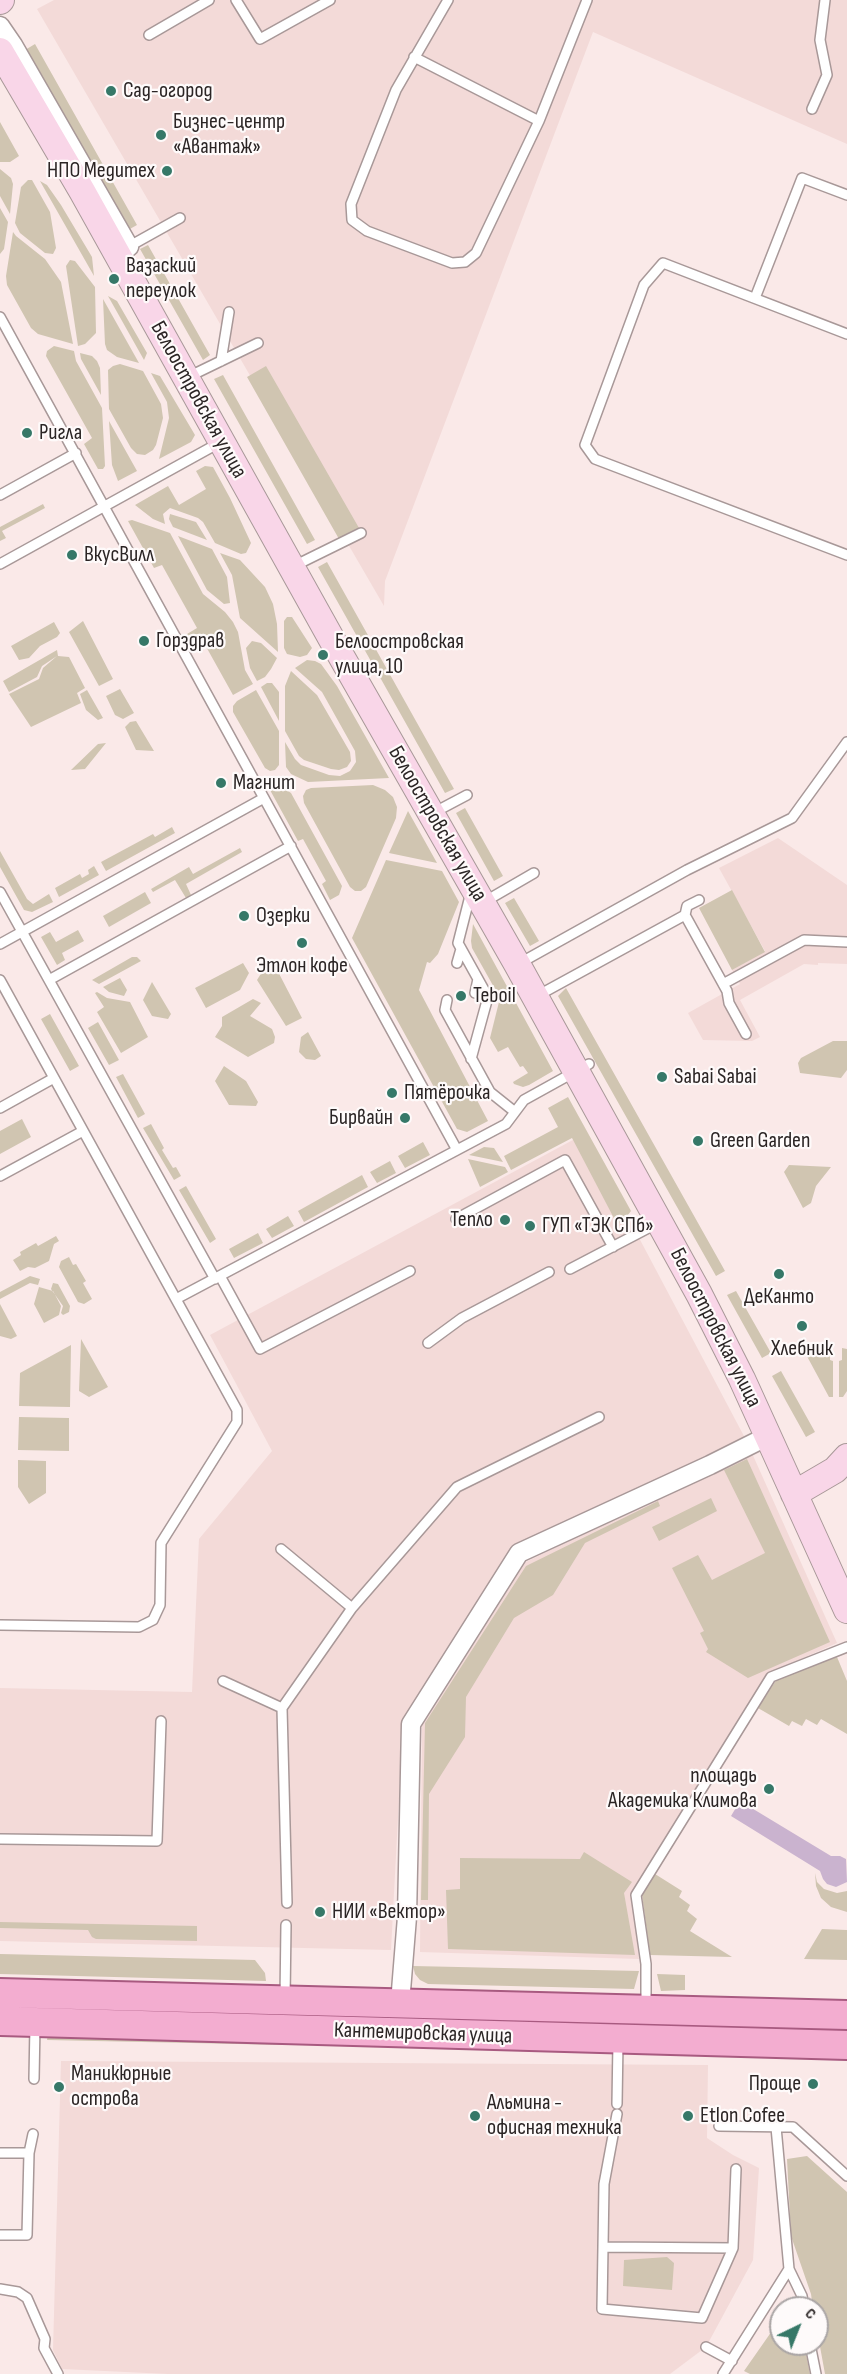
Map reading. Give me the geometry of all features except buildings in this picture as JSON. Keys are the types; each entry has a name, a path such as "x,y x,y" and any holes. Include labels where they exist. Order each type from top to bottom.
{"main road":[{"name":"Белоостровская улица","path":"0,51 123,250 202,370 299,564"},
{"name":"Белоостровская улица","path":"202,370 221,441 448,805 483,895 714,1285 757,1370 847,1610"},
{"name":"Белоостровская улица","path":"583,1067 660,1222 699,1294 768,1436 802,1490 847,1570"},
{"path":"802,1490 835,1470 847,1457"},
{"name":"Кантемировская улица","path":"0,1993 847,2015"},
{"name":"Кантемировская улица","path":"0,2021 847,2045"}],"street":[{"name":"Белоостровская улица","path":"0,26 13,45 123,250"},
{"path":"400,2003 407,1917 411,1724 519,1553 768,1436"}],"lane":[{"path":"149,35 209,0"},
{"path":"236,0 261,39 330,0"},
{"path":"448,0 414,57 383,121 351,204 352,220 367,231 453,263 465,262 476,253 539,121 587,0"},
{"path":"812,109 827,75 820,40 825,0"},
{"path":"414,57 539,121"},
{"path":"755,298 802,178 847,195"},
{"path":"123,250 180,218"},
{"path":"847,334 663,263 644,285 585,445 595,459 847,555"},
{"path":"202,370 229,312"},
{"path":"0,317 457,1150"},
{"path":"202,370 258,343"},
{"path":"0,564 221,441"},
{"path":"0,495 76,453"},
{"path":"299,564 361,533"},
{"path":"523,961 687,870 792,818 847,742"},
{"path":"0,944 264,798"},
{"path":"49,981 291,846"},
{"path":"471,1059 488,997 458,943 483,895 534,873"},
{"path":"0,892 260,1349 410,1271"},
{"path":"699,900 687,906 685,915 723,984 729,1003 746,1034"},
{"path":"541,993 685,915"},
{"path":"723,984 804,940 847,942"},
{"path":"457,963 461,949"},
{"path":"0,980 237,1410 237,1422 161,1543 160,1605 153,1620 139,1627 0,1625"},
{"path":"475,993 478,980"},
{"path":"447,1000 445,1010 490,1092 515,1112"},
{"path":"462,1041 465,1030"},
{"path":"176,1299 506,1124 524,1100 583,1067"},
{"path":"0,1108 54,1078"},
{"path":"0,1176 83,1131"},
{"path":"456,1219 565,1160 613,1247"},
{"path":"570,1269 660,1222"},
{"path":"428,1343 462,1318 549,1272"},
{"path":"286,1903 282,1708 352,1608 457,1486 599,1417"},
{"path":"281,1550 352,1608"},
{"path":"646,2010 646,1964 636,1895 771,1677 847,1647"},
{"path":"224,1681 282,1708"},
{"path":"0,1839 157,1841 161,1721"},
{"path":"285,2000 286,1925"},
{"path":"34,2079 36,2022"},
{"path":"617,2104 618,2039"},
{"path":"617,2114 604,2184 602,2309 702,2318 733,2248 736,2169"},
{"path":"719,2126 793,2127 847,2176"},
{"path":"776,2127 789,2269 802,2296"},
{"path":"0,2235 27,2235 29,2153 33,2134"},
{"path":"0,2153 29,2153"},
{"path":"603,2247 733,2248"},
{"path":"723,2374 789,2269"},
{"path":"0,2289 18,2292 27,2298 45,2338 44,2348 58,2374"},
{"path":"706,2347 732,2361"},
{"path":"812,2356 816,2374"}],"shaded area":[{"path":"54,0 847,0 847,144 593,32 385,581 384,606 37,9"},
{"path":"35,44 137,225 128,230 25,50"},
{"path":"0,122 19,156 10,162 0,162"},
{"path":"0,169 11,178 13,184 10,214 0,196"},
{"path":"28,180 32,180 50,212 56,248 53,254 45,253 20,233 15,223 21,187"},
{"path":"40,181 47,185 61,205 92,257 94,276"},
{"path":"0,208 8,222 4,249 0,254"},
{"path":"13,232 45,259 61,282 73,344 38,334 31,328 7,285 6,276"},
{"path":"148,245 210,355 203,360 140,249"},
{"path":"70,260 75,261 95,287 96,333 85,344 78,346 66,266"},
{"path":"108,296 117,301 147,353 144,360"},
{"path":"103,299 139,363 117,357 107,350"},
{"path":"54,346 74,351 76,361 102,408 105,466 103,469 98,469 84,444 92,438 46,356 47,351"},
{"path":"80,353 92,356 97,361 100,368 101,395 81,359"},
{"path":"120,364 143,371 161,404 163,418 156,445 145,455 137,454 131,448 109,409 108,370"},
{"path":"266,366 359,528 339,539 247,377"},
{"path":"151,373 160,376 195,435 191,442 159,459 169,418 167,402"},
{"path":"223,375 315,540 307,544 214,379"},
{"path":"109,421 137,471 118,481 112,465"},
{"path":"205,466 213,467 230,498 251,543 246,553 241,554 215,543 203,522 198,518 170,508 163,514 165,524 153,519 135,505 168,486 179,505 206,489 196,471"},
{"path":"43,504 45,508 2,531 6,538 0,541 0,527"},
{"path":"170,514 196,522 207,540 173,527 169,519"},
{"path":"132,520 170,533 203,594 225,612 233,622 238,632 245,670 253,684 233,695 199,634 186,638 187,634 197,628 162,565 154,568 128,521"},
{"path":"178,536 212,549 227,577 230,603 224,604 207,590"},
{"path":"220,553 240,560 265,587 273,604 277,624 278,652 240,618 232,575"},
{"path":"327,562 454,789 445,793 318,567"},
{"path":"287,617 292,617 312,648 307,655 300,657 287,654 284,648 284,621"},
{"path":"83,621 113,679 99,686 69,632"},
{"path":"54,622 60,633 57,637 40,646 29,658 19,660 11,646"},
{"path":"252,641 261,643 277,658 265,677 257,681 250,668 246,648"},
{"path":"57,650 58,656 69,657 85,688 77,693 81,703 31,727 9,694 39,679 43,668 57,656 42,666 37,677 9,692 3,681"},
{"path":"307,660 321,664 337,686 389,778 308,782 291,774 286,767 285,742 301,765 329,775 340,776 350,771 356,762 355,751 322,692 295,668"},
{"path":"291,671 317,695 350,752 351,761 347,767 339,770 331,769 304,760 299,756 285,731 285,686"},
{"path":"272,683 279,692 279,721 261,687"},
{"path":"120,689 134,713 123,719 115,715 106,696"},
{"path":"87,690 103,718 98,720 86,710 80,694"},
{"path":"256,690 279,731 279,765 275,770 270,771 265,768 233,712 233,706 237,701"},
{"path":"136,721 154,751 136,750 125,727 130,722"},
{"path":"106,743 85,769 71,770 98,744"},
{"path":"373,785 385,790 393,797 397,807 396,818 366,887 361,891 355,891 350,887 304,803 303,796 306,790 311,788"},
{"path":"285,789 291,793 342,886 339,895 330,900 322,884 326,881 303,839 298,841 270,790"},
{"path":"465,808 503,876 494,881 456,813"},
{"path":"408,811 437,863 389,853"},
{"path":"172,827 175,833 106,871 101,862 153,834 155,837"},
{"path":"778,838 847,885 847,964 804,964 740,1000 760,1037 752,1041 703,1040 688,1013 740,984 732,970 765,951 719,868"},
{"path":"240,848 242,852 186,884 191,895 186,898 175,880 153,892 151,889 189,867 193,874"},
{"path":"0,851 27,899 33,904 49,894 53,902 32,912 24,910 0,867"},
{"path":"386,860 442,871 459,902 438,954 430,963 427,962 419,990 488,1121 467,1132 457,1129 352,938"},
{"path":"94,866 99,875 59,897 55,888 80,874 82,878 89,874 88,870"},
{"path":"732,890 765,952 732,970 699,908"},
{"path":"145,892 151,903 109,927 103,916"},
{"path":"514,898 539,941 530,946 505,903"},
{"path":"473,924 553,1071 523,1087 513,1082 528,1073 523,1066 520,1067 508,1047 498,1052 490,1038 500,998 472,948"},
{"path":"78,930 84,941 62,953 65,960 57,965 41,937 50,932 56,942"},
{"path":"132,957 137,957 141,961 99,984 92,980"},
{"path":"273,962 302,1018 286,1026 257,980 267,964"},
{"path":"243,963 249,973 240,990 206,1008 195,988"},
{"path":"120,978 127,990 124,996 109,992 103,987"},
{"path":"152,982 171,1014 168,1019 152,1016 143,1000"},
{"path":"566,988 725,1271 716,1276 558,996"},
{"path":"95,993 107,998 130,1002 148,1037 121,1053 97,1012 104,1007"},
{"path":"253,999 261,1003 250,1016 272,1029 275,1037 274,1043 248,1057 215,1037 222,1026 222,1017"},
{"path":"50,1014 79,1066 70,1071 41,1019"},
{"path":"98,1022 119,1060 109,1065 88,1028"},
{"path":"308,1032 321,1056 315,1060 306,1059 299,1052 301,1037"},
{"path":"833,1041 847,1041 847,1070 841,1078 800,1073 798,1063 801,1058"},
{"path":"224,1066 246,1081 258,1102 256,1106 229,1105 215,1081"},
{"path":"123,1074 145,1114 138,1118 116,1077"},
{"path":"568,1097 631,1211 624,1220 617,1224 572,1138 511,1170 504,1156 558,1127 548,1108"},
{"path":"22,1119 31,1137 0,1154 0,1131"},
{"path":"151,1124 164,1148 162,1150 181,1176 174,1180 143,1128"},
{"path":"584,1134 745,1438 513,1546 403,1722 391,1950 0,1941 0,1688 192,1692 199,1539 272,1451 210,1335"},
{"path":"423,1142 430,1155 405,1168 398,1156"},
{"path":"484,1147 494,1148 503,1162 469,1155"},
{"path":"468,1159 505,1167 508,1172 480,1187"},
{"path":"390,1161 396,1173 377,1183 370,1172"},
{"path":"789,1165 831,1167 816,1186 811,1203 803,1208 784,1172"},
{"path":"362,1175 368,1187 304,1222 298,1211"},
{"path":"186,1186 216,1239 210,1243 179,1190"},
{"path":"288,1216 294,1226 272,1238 266,1229"},
{"path":"258,1233 263,1243 234,1258 229,1249"},
{"path":"56,1236 59,1241 54,1244 49,1261 35,1268 28,1267 20,1271 13,1260 21,1255 20,1252 36,1243 38,1246"},
{"path":"69,1257 86,1281 83,1283 92,1299 84,1304 78,1302 59,1267 61,1261"},
{"path":"30,1276 40,1279 38,1285 30,1283 0,1299 0,1292"},
{"path":"53,1283 58,1284 70,1306 69,1312 63,1315 61,1313 63,1306 51,1289"},
{"path":"39,1287 53,1291 61,1306 59,1315 44,1323 34,1304"},
{"path":"736,1291 771,1353 762,1358 727,1295"},
{"path":"0,1304 17,1336 11,1339 0,1336"},
{"path":"81,1339 108,1387 89,1397 79,1391"},
{"path":"71,1345 70,1407 19,1406 20,1373"},
{"path":"802,1347 830,1348 830,1360 833,1361 833,1397 829,1397"},
{"path":"842,1348 847,1349 847,1391 843,1397 839,1397 839,1361 842,1360"},
{"path":"781,1371 815,1432 806,1437 772,1376"},
{"path":"19,1417 69,1418 69,1451 18,1450"},
{"path":"751,1451 837,1643 769,1673 632,1895 639,1959 420,1952 422,1722 524,1563"},
{"path":"747,1459 830,1642 748,1678 706,1652 708,1649 700,1633 704,1631 672,1568 698,1555 712,1580 765,1553 724,1470"},
{"path":"18,1460 46,1461 46,1493 29,1504 18,1487"},
{"path":"711,1498 717,1511 659,1541 652,1527"},
{"path":"658,1501 660,1506 585,1543 553,1595 514,1618 466,1697 465,1737 429,1794 428,1900 421,1900 425,1723 526,1566"},
{"path":"837,1657 847,1681 847,1734 821,1719 817,1725 806,1719 802,1726 792,1721 789,1726 758,1708 777,1679"},
{"path":"740,1801 831,1856 846,1859 847,1882 836,1887 827,1884 820,1871 731,1816"},
{"path":"584,1852 632,1882 624,1893 635,1955 448,1949 446,1890 460,1889 460,1858 580,1859"},
{"path":"815,1873 817,1882 824,1889 837,1893 847,1891 847,1912 831,1907 821,1898 816,1886"},
{"path":"655,1874 682,1891 679,1897 690,1905 687,1911 697,1919 690,1931 732,1957 650,1955 642,1895"},
{"path":"0,1922 197,1926 197,1941 96,1939 88,1930 0,1928"},
{"path":"822,1929 847,1930 847,1960 804,1959"},
{"path":"0,1954 255,1960 265,1973 266,1981 0,1974"},
{"path":"413,1966 639,1971 634,1989 428,1984 415,1974"},
{"path":"657,1974 685,1975 685,1990 661,1991"},
{"path":"48,2033 286,2037 286,2045 47,2040"},
{"path":"61,2061 708,2065 707,2138 759,2168 753,2260 706,2347 670,2374 168,2374 62,2369 53,2350"},
{"path":"807,2156 847,2192 847,2374 825,2374 822,2356 829,2356 829,2296 811,2296 791,2236 787,2159"},
{"path":"667,2257 674,2263 672,2290 623,2286 624,2260"},
{"path":"769,2335 769,2356 806,2356 810,2374 750,2374 744,2371"}],"place":[{"name":"Сад-огород","path":"111,91"},
{"name":"Бизнес-центр «Авантаж»","path":"161,135"},
{"name":"НПО Медитех","path":"167,171"},
{"name":"Вазаский переулок","path":"114,279"},
{"name":"Ригла","path":"27,433"},
{"name":"ВкусВилл","path":"72,555"},
{"name":"Горздрав","path":"144,641"},
{"name":"Белоостровская улица, 10","path":"323,655"},
{"name":"Магнит","path":"221,783"},
{"name":"Озерки","path":"244,916"},
{"name":"Этлон кофе","path":"302,943"},
{"name":"Teboil","path":"461,996"},
{"name":"Sabai Sabai","path":"662,1077"},
{"name":"Пятёрочка","path":"392,1093"},
{"name":"Бирвайн","path":"405,1118"},
{"name":"Green Garden","path":"698,1141"},
{"name":"Тепло","path":"505,1220"},
{"name":"ГУП «ТЭК СПб»","path":"530,1226"},
{"name":"ДеКанто","path":"779,1274"},
{"name":"Хлебник","path":"802,1326"},
{"name":"площадь Академика Климова","path":"769,1789"},
{"name":"НИИ «Вектор»","path":"320,1912"},
{"name":"Проще","path":"813,2084"},
{"name":"Маникюрные острова","path":"59,2087"},
{"name":"Альмина - офисная техника","path":"475,2116"},
{"name":"Etlon Cofee","path":"688,2116"}]}
